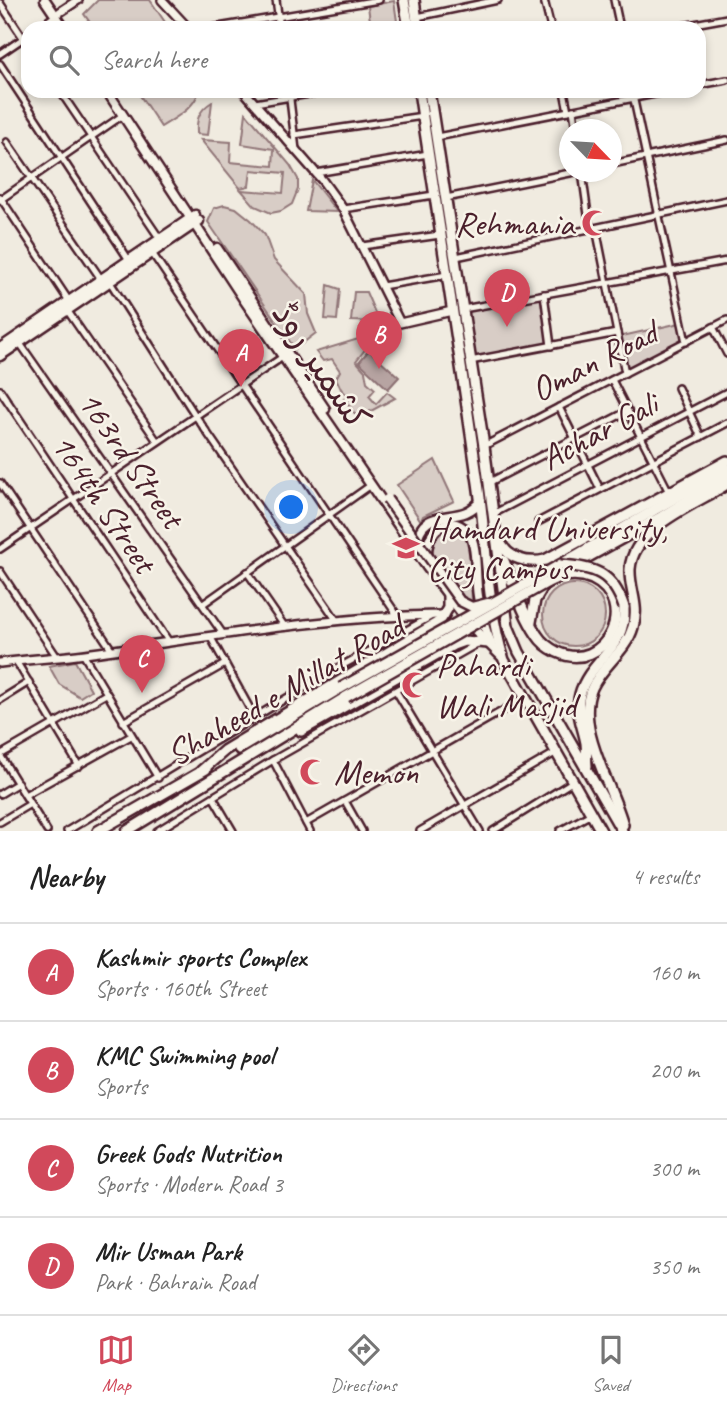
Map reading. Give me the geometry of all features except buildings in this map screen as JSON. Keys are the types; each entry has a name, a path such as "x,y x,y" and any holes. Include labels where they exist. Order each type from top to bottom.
{"main road":[{"path":"45,0 64,21"},
{"path":"52,0 61,21"},
{"path":"404,0 408,21"},
{"path":"414,0 417,21"},
{"name":"کشمیر روڈ","path":"112,98 195,219"},
{"name":"کشمیر روڈ","path":"117,98 416,551 473,628 504,660"},
{"path":"420,98 481,500 487,582 495,631 504,660 524,698 601,831"},
{"path":"430,98 484,446 508,626 519,652 623,831"},
{"path":"2,348 105,281 160,239 195,219"},
{"path":"105,281 129,260 152,253 195,219"},
{"path":"2,348 19,342 68,305"},
{"name":"کشمیر روڈ","path":"285,355 460,601 466,605 479,606 495,601"},
{"path":"673,494 727,461"},
{"path":"495,527 502,547 511,555 528,563 545,561 727,468"},
{"path":"531,623 535,600 546,580 659,518 727,475"},
{"path":"623,831 618,805 590,734 588,697 593,684 629,639 634,625 636,611 630,572 636,550 655,527 727,484"},
{"name":"Shaheed e Millat Road","path":"127,831 262,749 343,692 647,514 673,494"},
{"path":"416,551 417,534 427,521 435,517 464,514 481,500"},
{"path":"262,749 287,739 453,645 464,641 487,643 475,575 472,537 460,526 448,524 436,528 428,540 427,556"},
{"name":"Shaheed e Millat Road","path":"98,831 343,692 547,583 564,575 584,576 599,583 614,601 615,621 611,634 603,645 583,657 570,657 547,647 537,636 531,623 499,551"},
{"path":"560,565 585,567 607,577 615,586 624,607 623,628 617,641 590,674 580,695 578,719 586,744 587,768"},
{"path":"201,771 225,750 440,621 440,615 448,608 448,596"},
{"path":"427,630 436,629 445,633 453,645"},
{"path":"530,707 545,698"}],"street":[{"path":"48,21 78,0"},
{"path":"163,0 182,21"},
{"path":"276,0 279,21"},
{"path":"254,21 380,0"},
{"path":"417,17 498,0"},
{"path":"544,0 549,21"},
{"path":"614,0 618,21"},
{"path":"0,3 21,30"},
{"path":"706,22 727,18"},
{"path":"0,54 21,39"},
{"path":"0,64 21,96"},
{"path":"706,84 727,80"},
{"path":"22,98 129,260"},
{"path":"65,98 160,239"},
{"path":"250,98 316,173 343,209 400,323 452,311"},
{"path":"255,103 274,98"},
{"path":"289,98 296,150"},
{"path":"566,98 573,119"},
{"path":"437,137 620,98"},
{"path":"634,98 685,342"},
{"path":"123,115 0,199 157,441"},
{"path":"294,135 422,116"},
{"path":"622,162 727,141"},
{"path":"7,142 337,621"},
{"path":"316,173 429,155"},
{"path":"446,198 559,175"},
{"path":"584,182 625,373"},
{"path":"343,209 434,195"},
{"path":"456,257 727,200"},
{"path":"362,246 440,235"},
{"path":"152,253 397,615"},
{"path":"463,309 727,261"},
{"path":"382,286 447,275"},
{"path":"544,294 551,346"},
{"name":"Oman Road","path":"484,446 727,320"},
{"path":"713,327 727,354"},
{"path":"470,362 617,333"},
{"name":"163rd Street","path":"19,342 223,634"},
{"path":"0,549 285,355"},
{"path":"612,380 673,494"},
{"path":"678,388 701,436"},
{"name":"164th Street","path":"0,390 169,642"},
{"name":"Achar Gali","path":"493,514 727,392"},
{"path":"559,407 600,489"},
{"path":"488,484 628,411"},
{"path":"538,522 727,423"},
{"path":"0,484 112,650"},
{"path":"203,604 371,485"},
{"path":"0,571 57,657"},
{"path":"247,572 285,627"},
{"path":"1,662 337,621 397,615 440,615"},
{"path":"67,831 318,679 440,615"},
{"path":"210,636 255,718"},
{"path":"157,831 273,760 487,643"},
{"path":"83,654 158,778"},
{"path":"16,660 79,766"},
{"path":"123,722 225,664"},
{"path":"0,700 29,682"},
{"path":"396,691 480,831"},
{"path":"47,831 18,783 3,765 0,755 106,694"},
{"path":"306,824 524,698"},
{"path":"25,795 131,736"},
{"path":"420,831 555,753"},
{"path":"273,760 310,831"},
{"path":"493,831 572,782"},
{"path":"0,794 18,783"},
{"path":"213,797 233,831"},
{"path":"345,801 362,831"},
{"path":"1,819 30,804"},
{"path":"560,831 591,814"}],"shaded area":[{"path":"98,0 150,0 164,21 89,21 84,14"},
{"path":"394,1 397,21 370,21 368,6"},
{"path":"142,98 196,98 189,108 161,127"},
{"path":"212,102 208,135 197,134 199,115"},
{"path":"246,113 290,165 298,179 298,189 292,204 281,211 271,213 255,206 241,190 283,193 285,173 251,170 249,186 240,188 201,140 231,142 230,162 273,166 274,149 242,144"},
{"path":"312,180 337,212 306,211"},
{"path":"224,205 236,208 265,235 274,260 306,294 308,314 316,333 295,349 208,222 214,208"},
{"path":"328,285 340,289 337,320 325,319"},
{"path":"354,292 366,292 379,322 351,321"},
{"path":"544,294 551,346 470,361 463,309"},
{"path":"680,323 686,342 625,373 618,337"},
{"path":"358,339 367,347 356,361 365,371 367,382 375,389 369,396 376,404 387,392 395,398 358,418 344,399 348,396 336,378 340,371 332,359 323,361 316,352"},
{"path":"369,350 399,377 388,389 359,362"},
{"path":"435,460 454,501 423,516 421,521 397,485"},
{"path":"448,528 464,535 470,548 472,602 453,588 431,551 435,536"},
{"path":"574,584 586,586 596,593 603,603 603,627 596,637 586,644 574,646 562,644 552,637 545,627 543,615 545,603 552,593 562,586"},
{"path":"75,661 91,690 80,697 59,684 49,666"}],"place":[{"name":"Rehmania","path":"595,223"},
{"name":"Mir Usman Park","path":"507,327"},
{"name":"KMC Swimming pool","path":"379,369"},
{"name":"Kashmir sports Complex","path":"241,387"},
{"name":"Hamdard University, City Campus","path":"406,548"},
{"name":"Pahardi Wali Masjid","path":"415,685"},
{"name":"Greek Gods Nutrition","path":"142,693"},
{"name":"Memon","path":"313,772"}]}
